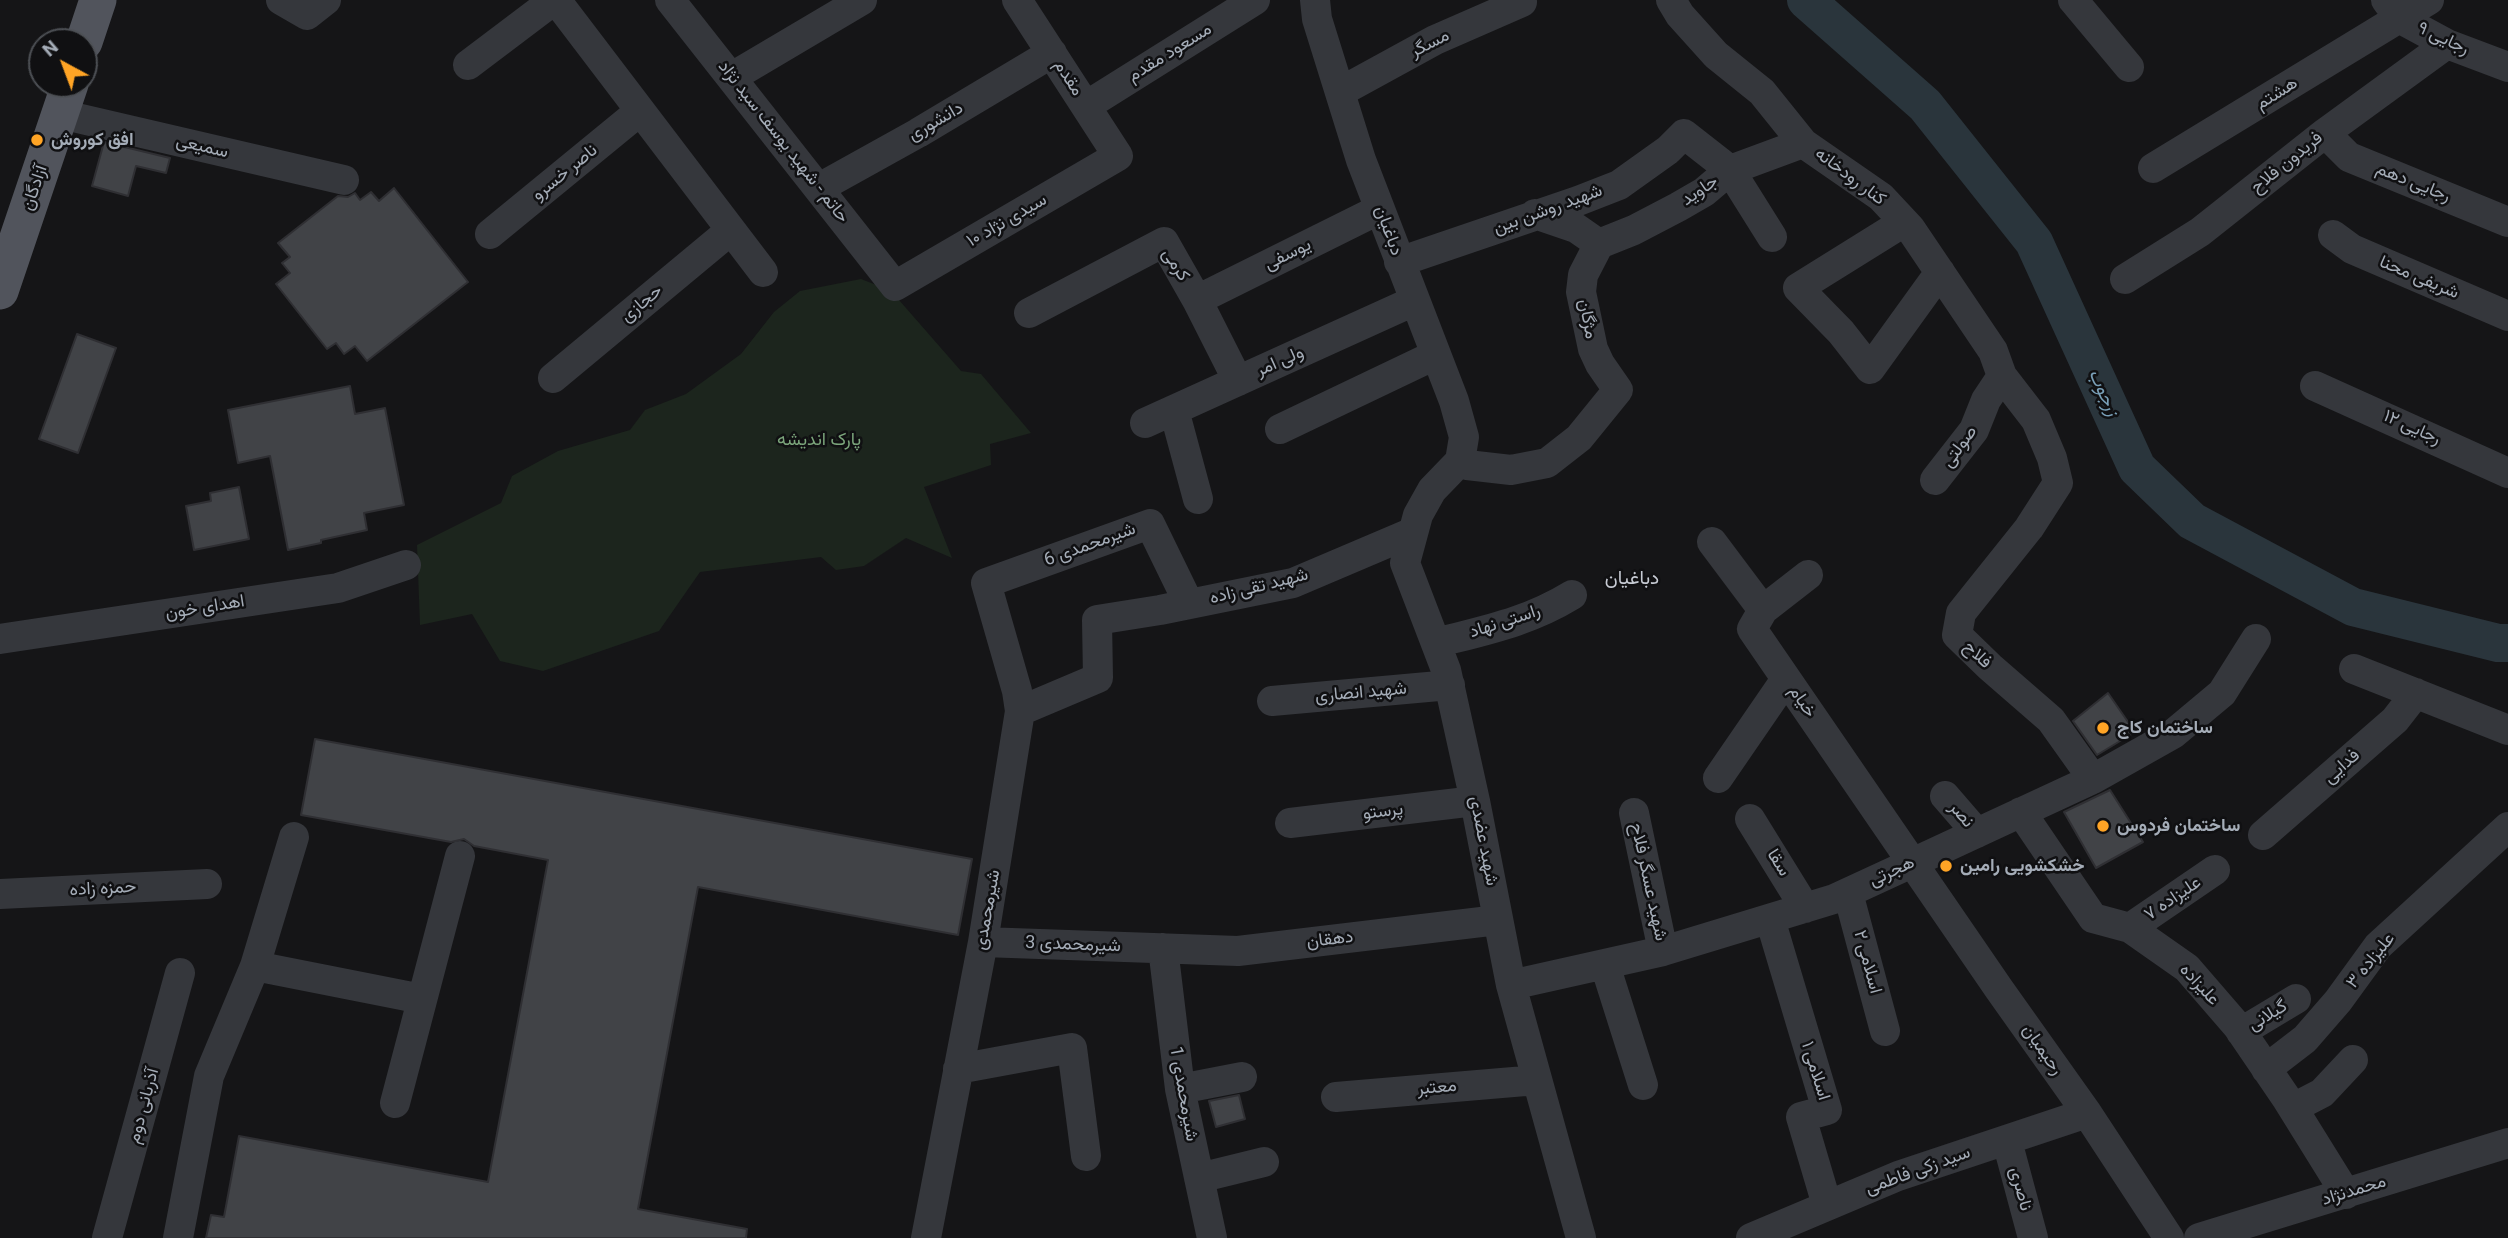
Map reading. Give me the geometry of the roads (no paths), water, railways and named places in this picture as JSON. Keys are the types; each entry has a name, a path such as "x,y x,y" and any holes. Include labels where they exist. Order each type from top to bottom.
{"main road":[{"path":"89,28 98,0"},
{"name":"آزادگان","path":"0,291 7,246 65,99"}],"street":[{"path":"281,0 307,15 326,0"},
{"path":"468,65 555,0 763,272"},
{"name":"حاتم - شهید یوسف سید نژاد","path":"670,0 895,286"},
{"path":"732,77 862,0"},
{"name":"مقدم","path":"1017,0 1118,156"},
{"name":"مسعود مقدم","path":"1086,106 1255,0"},
{"name":"دباغیان","path":"1315,0 1317,19 1361,160 1454,401 1464,437 1460,461"},
{"name":"کنار رودخانه","path":"1671,0 1680,15 1716,55 1762,92 1803,143 1881,197 1904,222 1993,351 2002,376 2036,420 2052,458 2058,483"},
{"path":"2073,0 2129,67"},
{"name":"هشتم","path":"2153,168 2393,9 2429,0"},
{"name":"مسگر","path":"1340,92 1435,40 1522,2"},
{"name":"رجایی ۹","path":"2393,9 2447,44 2508,67"},
{"name":"فریدون فلاح","path":"2125,279 2200,232 2325,133 2447,44"},
{"name":"دانشوری","path":"819,188 1052,53"},
{"name":"سمیعی","path":"65,99 331,177"},
{"name":"ناصر خسرو","path":"490,234 640,111"},
{"name":"رجایی دهم","path":"2325,133 2349,156 2508,222"},
{"name":"شهید روشن بین","path":"1399,262 1619,185 1668,150 1684,134 1730,170"},
{"name":"جاوید","path":"1599,244 1634,230 1704,192 1730,170 1803,143"},
{"name":"سیدی نژاد ۱۰","path":"895,286 1118,156"},
{"path":"1730,170 1772,237"},
{"name":"یوسفی","path":"1197,300 1380,209"},
{"path":"1535,214 1576,228 1599,244"},
{"path":"1904,222 1798,288 1841,332 1870,369 1940,272"},
{"name":"حجازی","path":"553,378 731,230"},
{"name":"شریفی محنا","path":"2333,234 2352,250 2508,316"},
{"name":"کرمی","path":"1029,313 1164,243 1197,300 1238,381"},
{"name":"مژگان","path":"1460,461 1467,465 1511,470 1547,463 1579,438 1618,390 1593,349 1581,292 1583,275 1599,244"},
{"name":"ولی امر","path":"1145,423 1414,301"},
{"path":"1280,429 1436,355"},
{"name":"صولتی","path":"1936,480 1974,430 1986,400 2002,376"},
{"name":"رجایی ۱۲","path":"2315,386 2508,473"},
{"path":"1174,410 1198,499"},
{"name":"شهید عضدی","path":"1460,461 1432,490 1418,515 1405,564 1450,685 1511,985 1581,1238"},
{"name":"فلاح","path":"2058,483 2029,528 1961,613 1956,635 2052,720 2093,779"},
{"name":"شیرمحمدی 6","path":"986,583 1150,524 1189,604"},
{"name":"شهید تقی زاده","path":"1020,711 1098,678 1097,620 1293,583 1413,531"},
{"path":"1712,542 1763,610 1808,575"},
{"name":"اهدای خون","path":"0,639 338,588 406,565"},
{"name":"شیرمحمدی","path":"926,1238 983,942 1020,711 1017,691 986,583"},
{"name":"راستی نهاد","path":"1436,643 1517,622 1572,595"},
{"name":"خیام","path":"1763,610 1752,629 1912,863"},
{"name":"هجرتی","path":"1511,985 1663,951 1848,893 2093,779 2173,734 2222,693 2256,639"},
{"path":"2354,669 2508,730"},
{"path":"1718,778 1786,679"},
{"name":"شهید انصاری","path":"1272,701 1450,685"},
{"name":"فدایی","path":"2263,835 2395,720 2417,693"},
{"name":"نصر","path":"1945,796 1977,833"},
{"name":"پرستو","path":"1290,823 1475,801"},
{"name":"علیزاده","path":"2021,812 2093,918 2130,928 2187,968 2241,1032 2293,1108 2346,1194"},
{"name":"شهید عسگر فلاح","path":"1634,813 1663,951"},
{"name":"سقا","path":"1750,819 1805,908"},
{"name":"علیزاده ۳","path":"2266,1069 2305,1039 2338,1001 2378,946 2508,827"},
{"path":"178,1238 209,1076 256,967 294,837"},
{"path":"395,1103 460,856"},
{"name":"رحیمیان","path":"1912,863 2087,1113 2169,1238"},
{"name":"علیزاده ۷","path":"2130,928 2215,870"},
{"name":"حمزه زاده","path":"0,894 206,884"},
{"name":"اسلامی ۲","path":"1848,893 1885,1031"},
{"name":"اسلامی ۱","path":"1770,919 1827,1110 1801,1118 1827,1205"},
{"name":"دهقان","path":"1163,948 1238,951 1498,920"},
{"name":"شیرمحمدی 3","path":"983,942 1163,948"},
{"name":"شیرمحمدی 1","path":"1163,948 1180,1089 1212,1238"},
{"path":"1605,965 1643,1086"},
{"path":"256,967 422,999"},
{"name":"آذربانی دوم","path":"107,1238 180,974"},
{"name":"گیلانی","path":"2241,1032 2296,999"},
{"path":"958,1069 1072,1048 1086,1156"},
{"path":"2293,1108 2328,1088 2353,1060"},
{"path":"1180,1089 1242,1077"},
{"name":"معتبر","path":"1336,1097 1537,1080"},
{"name":"سید زکی فاطمی","path":"1751,1238 1898,1176 2087,1113"},
{"name":"ناصری","path":"2007,1141 2033,1238"},
{"name":"محمدنژاد","path":"2199,1238 2246,1232 2346,1194 2508,1143"},
{"path":"1199,1178 1264,1163"}],"waterway":[{"name":"زرجوب","path":"1806,0 1925,105 2034,242 2137,468 2192,521 2353,607 2498,643 2508,643"}],"place":[{"name":"افق کوروش","path":"37,140"},
{"name":"ساختمان کاج","path":"2103,728"},
{"name":"ساختمان فردوس","path":"2103,826"},
{"name":"خشکشویی رامین","path":"1946,866"}],"district":[{"name":"دباغیان","path":"1632,579"}],"park label":[{"name":"پارک اندیشه","path":"819,440"}]}
